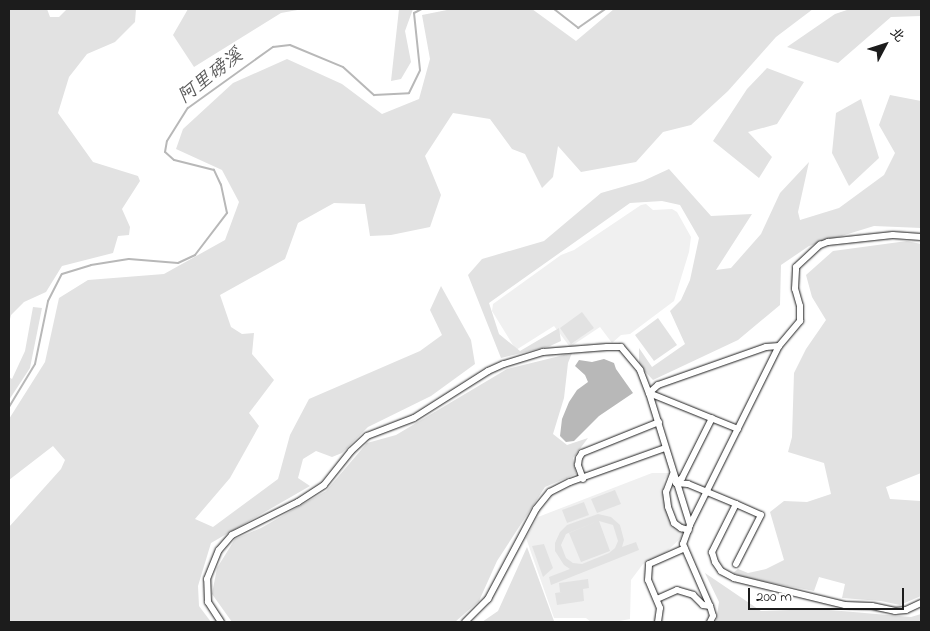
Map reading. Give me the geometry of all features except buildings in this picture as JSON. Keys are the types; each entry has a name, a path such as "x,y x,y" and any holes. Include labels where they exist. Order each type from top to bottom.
{"street":[{"path":"710,622 713,616 710,606 684,544 689,527 779,346 800,321 800,306 795,289 796,267 820,245 894,234 921,237"},
{"path":"648,393 658,385 766,347 779,346"},
{"path":"221,622 208,602 207,579 219,550 232,535 298,502 324,485 351,451 367,436 414,418 488,371 543,352 588,347 621,347 640,370 659,422 689,527"},
{"path":"648,393 738,429"},
{"path":"676,484 682,478 712,418"},
{"path":"583,479 578,465 582,453 659,422"},
{"path":"465,622 488,599 536,510 550,492 570,482 583,479 665,448"},
{"path":"673,474 666,492 668,507 674,523 681,528 689,527"},
{"path":"676,484 688,484 761,515 736,564"},
{"path":"736,504 712,552 715,562 721,571 734,578 846,605 872,606 895,611 906,610 921,603"},
{"path":"658,622 660,608 648,580 649,564 685,548"},
{"path":"657,599 677,590 693,595 703,605 710,606"}],"shaded area":[{"path":"9,9 47,9 50,17 59,17 67,9 136,9 135,22 115,42 87,54 69,77 58,113 93,162 138,176 140,181 122,209 130,227 129,235 118,236 113,253 62,266 46,292 24,302 11,315 9,323"},
{"path":"188,9 303,9 281,13 194,67 173,35"},
{"path":"399,9 413,9 405,31 411,62 401,79 391,81"},
{"path":"452,9 532,9 576,41 614,9 813,9 776,37 728,91 691,125 663,132 636,162 581,172 558,146 553,177 542,188 525,154 512,149 490,119 453,113 425,156 441,195 430,227 391,235 370,236 365,204 334,203 298,223 285,259 220,295 231,327 242,334 254,333 252,354 274,380 249,413 259,426 230,478 195,519 213,527 278,479 290,435 309,399 420,351 442,335 430,310 441,286 471,340 475,364 431,396 368,427 342,453 332,457 316,451 303,459 298,478 310,486 211,543 198,586 199,606 211,622 9,622 9,527 61,469 65,460 53,446 9,480 9,419 45,362 59,298 88,280 164,274 225,240 239,202 222,170 176,149 183,129 233,83 287,59 342,84 382,114 419,99 430,59 422,15"},
{"path":"850,9 921,9 921,16 891,17 838,63 787,47 835,14"},
{"path":"767,68 804,82 777,124 748,132 772,157 759,178 713,141 747,89"},
{"path":"890,95 921,101 921,228 874,226 809,246 781,265 780,305 738,340 653,380 639,365 639,348 652,367 685,344 670,311 681,300 690,280 699,238 680,205 662,201 630,203 489,303 499,334 520,351 559,328 561,341 550,346 501,358 468,275 482,259 544,241 601,193 643,181 669,169 711,216 752,214 716,270 731,268 761,234 780,193 809,162 798,212 800,220 839,208 884,175 895,153 879,125"},
{"path":"861,99 879,158 849,186 832,153 836,113"},
{"path":"646,204 653,210 672,209 677,212 691,237 689,252 674,301 630,334 621,335 612,343 600,327 570,347 554,326 516,350 492,311 493,304 561,255 574,250 641,205"},
{"path":"907,241 921,244 921,473 886,487 890,499 920,501 921,596 900,605 881,601 842,598 845,584 819,577 814,591 747,578 733,573 738,569 748,573 766,569 784,560 770,512 784,501 807,502 831,494 824,463 788,452 792,437 794,373 806,349 826,320 812,297 806,275 833,251"},
{"path":"33,307 42,308 30,368 9,400 9,377 12,379 25,351"},
{"path":"582,312 594,328 571,344 560,328"},
{"path":"658,318 677,345 654,361 635,335"},
{"path":"572,353 568,363 564,398 553,434 567,445 588,438 573,458 576,474 545,487 497,561 479,601 455,622 232,622 212,594 217,568 235,539 261,528 326,491 367,443 396,435 507,369"},
{"path":"604,359 614,363 616,369 633,393 599,416 574,441 566,442 560,436 562,419 569,402 577,390 588,382 585,375 575,366 579,360 592,362"},
{"path":"652,473 670,473 664,480 663,493 673,524 685,534 665,553 643,564 631,580 630,619 614,622 591,622 586,618 554,618 526,538 538,517"},
{"path":"615,490 621,504 597,513 591,499"},
{"path":"584,502 589,515 567,523 562,510"},
{"path":"598,514 611,517 620,525 624,540 622,547 636,542 639,550 551,585 549,577 570,569 564,565 555,551 555,543 560,532 567,525","holes":["598,521 569,533 581,562 610,551 599,521 613,525 618,541 615,548 609,553 582,564 573,563 566,558 561,545 566,534"]},
{"path":"544,544 553,568 543,577 532,546"},
{"path":"527,547 554,621 570,622 482,622 498,611"},
{"path":"705,573 761,611 818,609 911,617 921,614 921,622 716,622 719,602"},
{"path":"588,579 589,588 583,589 584,601 557,605 555,593 562,592 560,592 559,583"}],"waterway":[{"name":"阿里磅溪","path":"9,407 35,364 48,301 62,274 91,265 129,259 178,263 195,255 227,213 221,185 214,170 174,160 165,152 167,141 188,108 273,47 290,45 343,67 374,95 409,93 420,70 414,13 422,9"},
{"name":"阿里磅溪","path":"554,9 578,28 605,9"}]}
